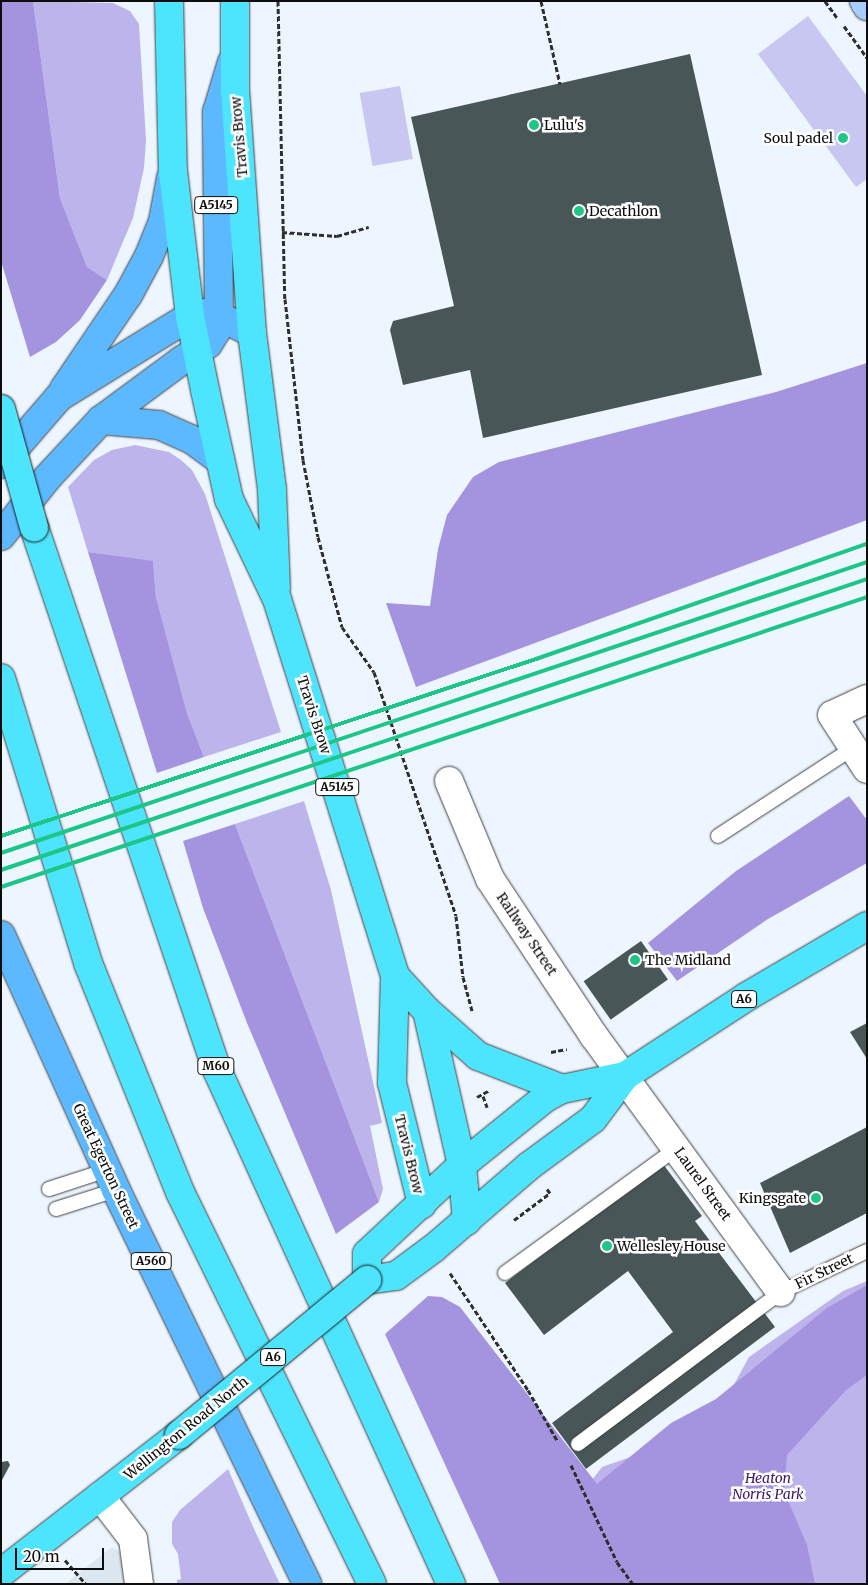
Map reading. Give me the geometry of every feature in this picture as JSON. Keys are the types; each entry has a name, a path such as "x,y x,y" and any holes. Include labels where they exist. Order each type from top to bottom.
{"highway":[{"name":"Travis Brow","path":"169,1 168,81 173,171 190,316 220,460 230,499 277,598 395,976 392,1082 422,1204 467,1221 462,1166 427,1011 395,976"},
{"name":"Travis Brow","path":"235,1 235,53 252,333 272,490 277,598"},
{"name":"M60","path":"1,409 34,528 217,1070 451,1584"},
{"path":"1,678 88,964 176,1183 372,1584"},
{"name":"A6","path":"625,1076 562,1090 545,1098 462,1166 367,1254 368,1280 396,1276 434,1248 529,1166 593,1118 625,1076 746,998 867,926"},
{"path":"427,1011 478,1056 562,1090"},
{"name":"Wellington Road North","path":"1,1573 179,1434 368,1280"}],"main road":[{"name":"A5145","path":"1,536 48,477 101,420 208,344 219,316 217,112 235,53"},
{"name":"A5145","path":"1,464 59,397 128,295 149,256 163,221 173,171"},
{"name":"A5145","path":"59,397 190,316 205,313 219,316 252,333"},
{"path":"101,420 159,425 191,439 220,460"},
{"name":"Great Egerton Street","path":"1,935 111,1180 307,1584"}],"street":[{"path":"864,1 867,6"},
{"path":"860,759 832,715 867,699"},
{"name":"Railway Street","path":"449,781 490,879 594,1036 625,1076"},
{"name":"Laurel Street","path":"625,1076 781,1292"},
{"path":"100,1496 133,1539 139,1584"}],"lane":[{"path":"718,836 860,759"},
{"path":"505,1273 677,1148"},
{"path":"49,1189 111,1180"},
{"path":"56,1209 111,1180"},
{"name":"Fir Street","path":"578,1444 781,1292 867,1251"}],"path":[{"path":"278,1 282,232 293,384 303,460 332,593 342,627 374,672 456,916 463,977 474,1017"},
{"path":"541,1 560,84"},
{"path":"826,1 867,58"},
{"path":"282,232 337,236 368,227"},
{"path":"549,1052 576,1047 594,1036"},
{"path":"434,1248 528,1390 560,1447"},
{"path":"570,1463 618,1562 633,1584"}],"green space":[{"path":"1,1 33,1 60,198 87,267 107,280 80,320 56,342 30,357 1,261"},
{"path":"33,1 113,3 130,11 139,24 146,140 144,168 133,218 107,280 87,267 60,198"},
{"path":"867,363 867,520 416,687 386,603 430,606 438,549 447,515 473,477 499,462 776,392"},
{"path":"135,445 169,452 181,460 192,470 205,494 281,732 204,757 187,713 156,597 153,562 88,552 68,487 94,460 112,450"},
{"path":"88,552 153,561 156,597 187,713 204,757 157,773"},
{"path":"849,796 867,820 867,863 768,919 677,981 648,943 736,871"},
{"path":"304,801 331,890 382,1123 370,1126 383,1189 379,1202 235,824"},
{"path":"235,824 379,1202 336,1234 247,1023 203,908 183,841"},
{"name":"Heaton Norris Park","path":"867,1281 867,1584 607,1584 569,1510 602,1467 636,1455 732,1388 749,1357 843,1291"},
{"path":"867,1285 867,1375 846,1390 787,1455 784,1491 807,1545 815,1584 500,1584 385,1334 428,1296 442,1297 460,1307 597,1484 671,1423 716,1399 827,1308"},
{"path":"228,1469 280,1584 177,1584 177,1580 181,1579 178,1554 172,1544 172,1522 180,1510"}],"shaded area":[{"name":"Soul padel","path":"808,16 867,96 867,179 856,187 758,54"},
{"path":"400,86 413,159 372,166 360,93"},
{"path":"112,1547 122,1554 124,1584 65,1584"}],"building":[{"name":"Decathlon","path":"690,54 762,375 483,438 470,370 403,385 390,330 393,321 454,306 411,117"},
{"name":"The Midland","path":"641,941 668,980 611,1020 584,981"},
{"path":"867,1023 867,1059 850,1032"},
{"name":"Kingsgate","path":"867,1127 867,1213 790,1253 760,1183"},
{"path":"663,1164 702,1216 695,1221 775,1327 586,1469 552,1423 673,1332 628,1271 544,1335 505,1283"},
{"path":"8,1461 10,1465 1,1482 1,1462"}],"railway":[{"path":"1,836 536,659 867,544"},
{"path":"1,853 867,562"},
{"path":"1,870 867,579"},
{"path":"1,887 867,597"}],"place":[{"name":"Lulu's","path":"534,125"},
{"name":"Soul padel","path":"843,138"},
{"name":"Decathlon","path":"579,211"},
{"name":"The Midland","path":"635,960"},
{"name":"Kingsgate","path":"816,1198"},
{"name":"Wellesley House","path":"607,1246"}]}
